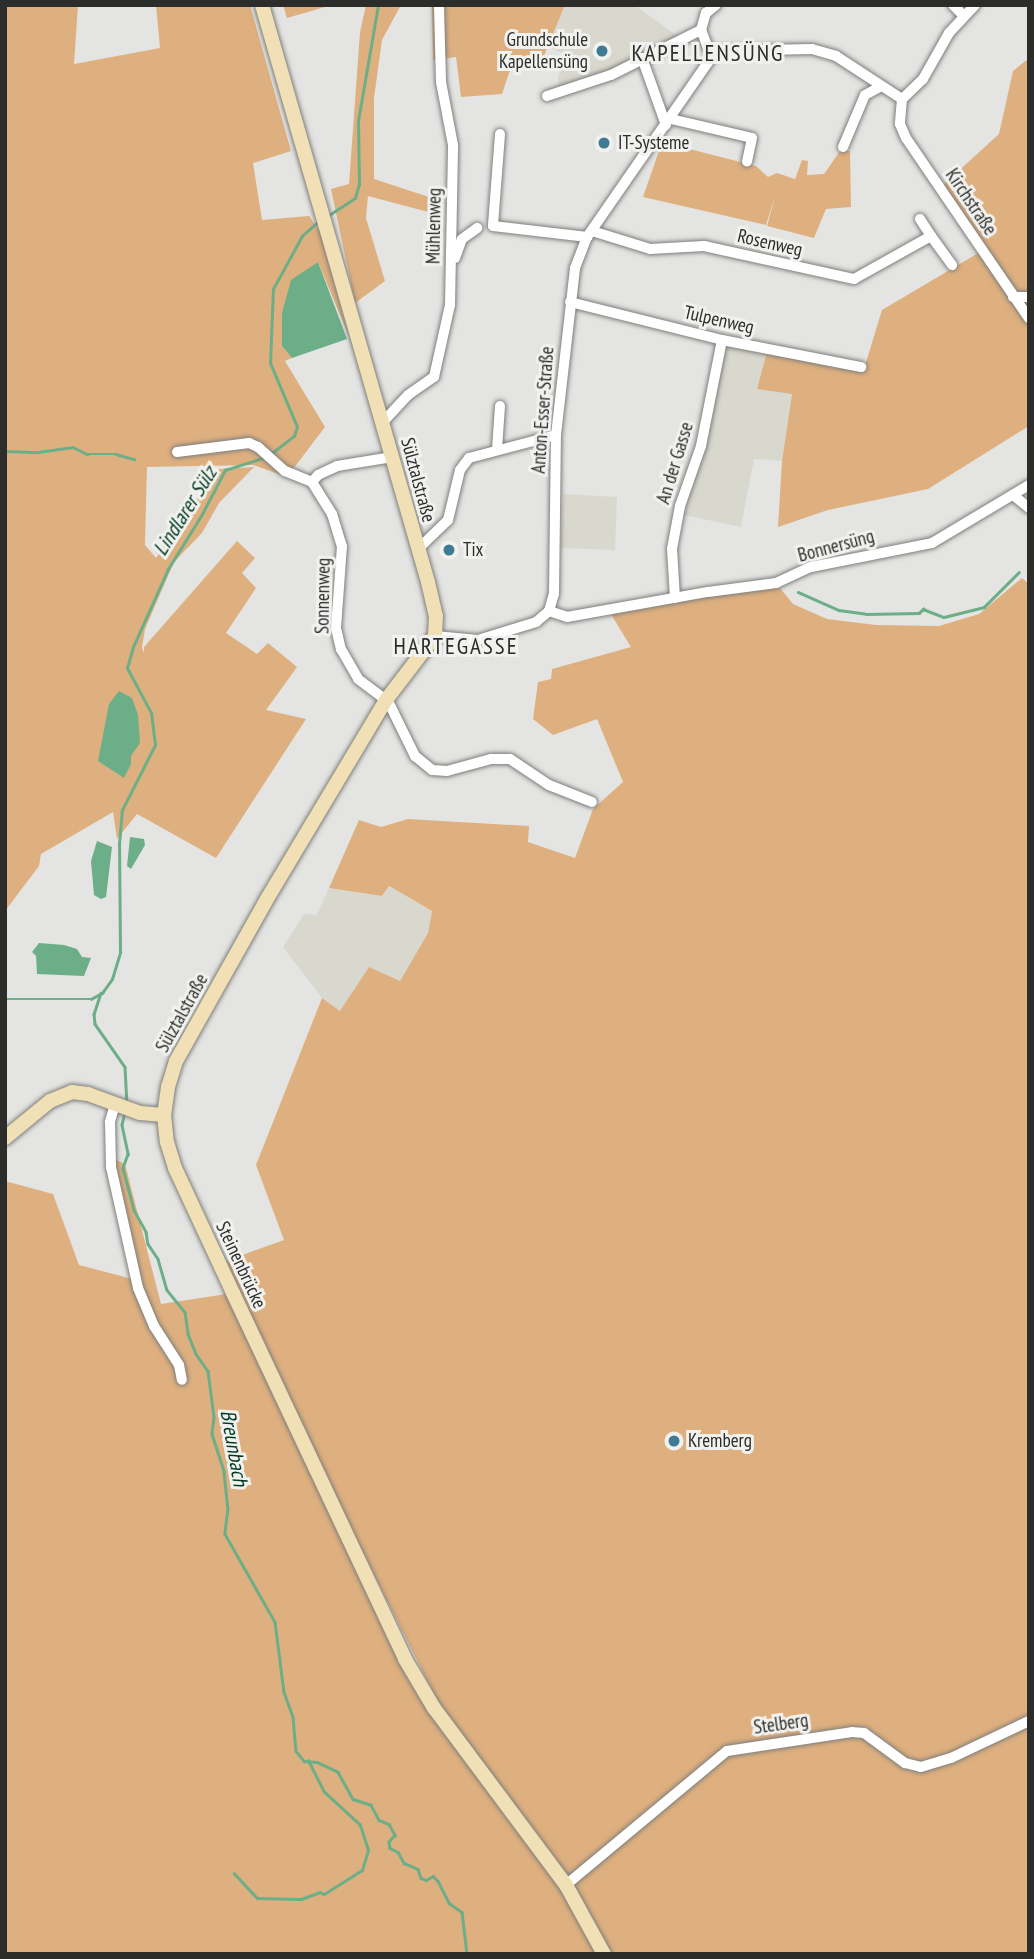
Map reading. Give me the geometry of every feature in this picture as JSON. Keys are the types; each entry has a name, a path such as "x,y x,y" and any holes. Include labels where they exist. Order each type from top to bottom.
{"main road":[{"name":"Sülztalstraße","path":"164,1115 168,1087 176,1061 193,1030 386,700 435,636 436,615 262,5"},
{"path":"5,1138 50,1101 72,1093 88,1094 122,1107 164,1115"},
{"name":"Steinenbrücke","path":"164,1115 167,1142 175,1168 405,1659 428,1698 566,1885 604,1954"}],"street":[{"name":"Mühlenweg","path":"382,423 408,396 435,377 450,305 453,145 441,82 439,5"},
{"path":"716,5 706,13 701,30 708,48 716,51 812,49 836,55 902,99 923,79 949,33 975,5"},
{"path":"953,5 963,15"},
{"path":"547,96 611,75 701,30"},
{"name":"Anton-Esser-Straße","path":"550,611 554,594 556,435 576,268 589,234 716,51"},
{"path":"642,58 669,122 752,138 747,161"},
{"path":"843,147 865,95 881,86"},
{"name":"Kirchstraße","path":"902,99 900,124 906,138 1029,318"},
{"name":"Rosenweg","path":"500,134 493,226 589,234 650,249 704,246 854,279 931,236"},
{"path":"920,219 952,265"},
{"path":"450,268 462,239 477,228"},
{"path":"1013,297 1029,297"},
{"name":"Tulpenweg","path":"570,302 722,340 861,367"},
{"name":"An der Gasse","path":"675,598 674,538 680,506 701,446 722,340"},
{"path":"497,449 500,406"},
{"path":"417,550 448,520 460,470 469,458 556,435"},
{"path":"177,452 220,444 249,443 264,452 274,464 312,482 318,475 337,466 392,457"},
{"name":"Sonnenweg","path":"312,482 332,514 342,546 336,628 341,649 358,679 386,700"},
{"name":"Bonnersüng","path":"550,611 567,617 656,600 776,583 811,567 932,543 1029,485"},
{"path":"1013,495 1029,508"},
{"path":"435,636 478,640 536,622 550,611"},
{"path":"386,700 415,756 432,770 447,771 491,759 510,759 549,785 592,802"},
{"path":"122,1107 110,1122 111,1167 138,1288 154,1326 179,1365 182,1380"},
{"name":"Stelberg","path":"566,1885 727,1751 852,1732 864,1733 905,1763 921,1767 951,1758 1029,1721"}],"shaded area":[{"path":"5,5 78,5 74,64 160,48 156,5 250,5 291,151 253,163 262,220 309,216 320,232 350,339 318,262 282,313 282,346 292,358 285,361 325,427 287,477 253,465 147,467 145,545 156,558 219,469 254,467 219,503 202,533 174,562 145,629 142,647 144,653 144,647 237,541 255,558 242,573 256,588 226,633 257,654 268,643 297,667 266,710 306,719 216,858 137,814 117,839 113,812 41,854 39,866 5,911"},
{"path":"283,5 332,5 287,18"},
{"path":"366,5 401,5 382,40 374,98 374,179 429,197 432,213 368,196 366,218 385,281 355,303 331,189 349,184 360,32"},
{"path":"432,5 565,5 541,63 511,67 502,94 461,97 456,57 433,60"},
{"name":"Grundschule Kapellensüng","path":"565,5 635,5 677,36 650,47 633,64 559,90 558,77 567,55 548,47"},
{"path":"1029,58 1029,426 928,489 828,510 778,527 782,461 792,394 757,389 767,352 863,372 882,310 985,249 942,186 999,134 1013,71"},
{"path":"662,142 756,166 768,177 777,173 795,179 802,160 808,161 807,175 824,174 840,151 850,151 851,207 826,209 814,238 767,226 775,196 766,225 643,197"},
{"path":"318,262 347,339 292,358 282,346 282,313 291,280"},
{"path":"728,344 767,352 792,394 782,461 754,459 741,527 684,515"},
{"path":"563,494 617,497 615,550 561,548"},
{"path":"1022,578 1029,584 1029,1718 925,1764 905,1757 866,1727 730,1747 852,1732 921,1767 1029,1721 1029,1954 5,1954 5,1181 53,1194 79,1265 140,1281 114,1159 125,1164 161,1304 233,1293 372,1596 438,1702 321,1469 223,1262 284,1240 256,1165 322,998 340,1011 369,967 400,981 428,933 432,911 389,886 382,896 329,888 359,820 381,827 408,819 529,826 528,842 575,858 593,809 623,782 597,719 553,735 533,719 538,682 551,679 552,669 631,647 609,611 776,583 793,604 827,619 876,625 939,626 979,614"},
{"path":"119,691 132,698 138,715 140,743 131,756 131,764 124,778 98,761 109,704"},
{"path":"130,837 144,839 145,845 131,869 127,866"},
{"path":"97,841 112,847 106,897 101,899 94,895 91,861"},
{"path":"388,886 432,911 428,933 400,981 340,1011 322,998 283,947 304,914 317,915 329,888 382,896"},
{"path":"39,943 64,945 77,949 82,957 91,958 84,976 37,974 36,956 32,952"}],"waterway":[{"name":"Lindlarer Sülz","path":"329,215 355,198 359,184 358,121 378,5"},
{"name":"Lindlarer Sülz","path":"272,453 294,436 297,427 270,363 273,289 302,236 320,220"},
{"path":"5,451 38,452 73,447 87,454 116,454 134,459"},
{"name":"Lindlarer Sülz","path":"5,999 91,999 102,993 112,979 120,952 119,844 122,810 155,745 151,713 127,668 133,647 168,569 201,516 225,470 266,457"},
{"path":"798,592 839,610 866,614 919,613 923,609 944,617 984,607 1019,572"},
{"name":"Breunbach","path":"101,993 94,1014 95,1024 125,1067 127,1102"},
{"name":"Breunbach","path":"125,1112 122,1125 128,1154 123,1168 134,1210 146,1232 148,1244 158,1259 167,1290 185,1312 188,1334 196,1354 208,1371 214,1417 212,1434 224,1472 228,1508 225,1534 275,1622 284,1692 293,1717 296,1751 304,1761 317,1762 338,1772 353,1799 371,1805 379,1820 389,1824 395,1835 389,1842 390,1848 398,1852 404,1863 418,1869 421,1878 426,1880 433,1876 438,1881 449,1903 462,1912 467,1954"},
{"path":"234,1873 257,1898 301,1899 320,1892 324,1894 362,1870 368,1850 360,1825 324,1792 308,1761"}],"place":[{"name":"Grundschule Kapellensüng","path":"602,51"},
{"name":"IT-Systeme","path":"604,143"},
{"name":"Tix","path":"449,550"},
{"name":"Kremberg","path":"674,1441"}],"district":[{"name":"KAPELLENSÜNG","path":"708,53"},
{"name":"HARTEGASSE","path":"456,646"}]}
